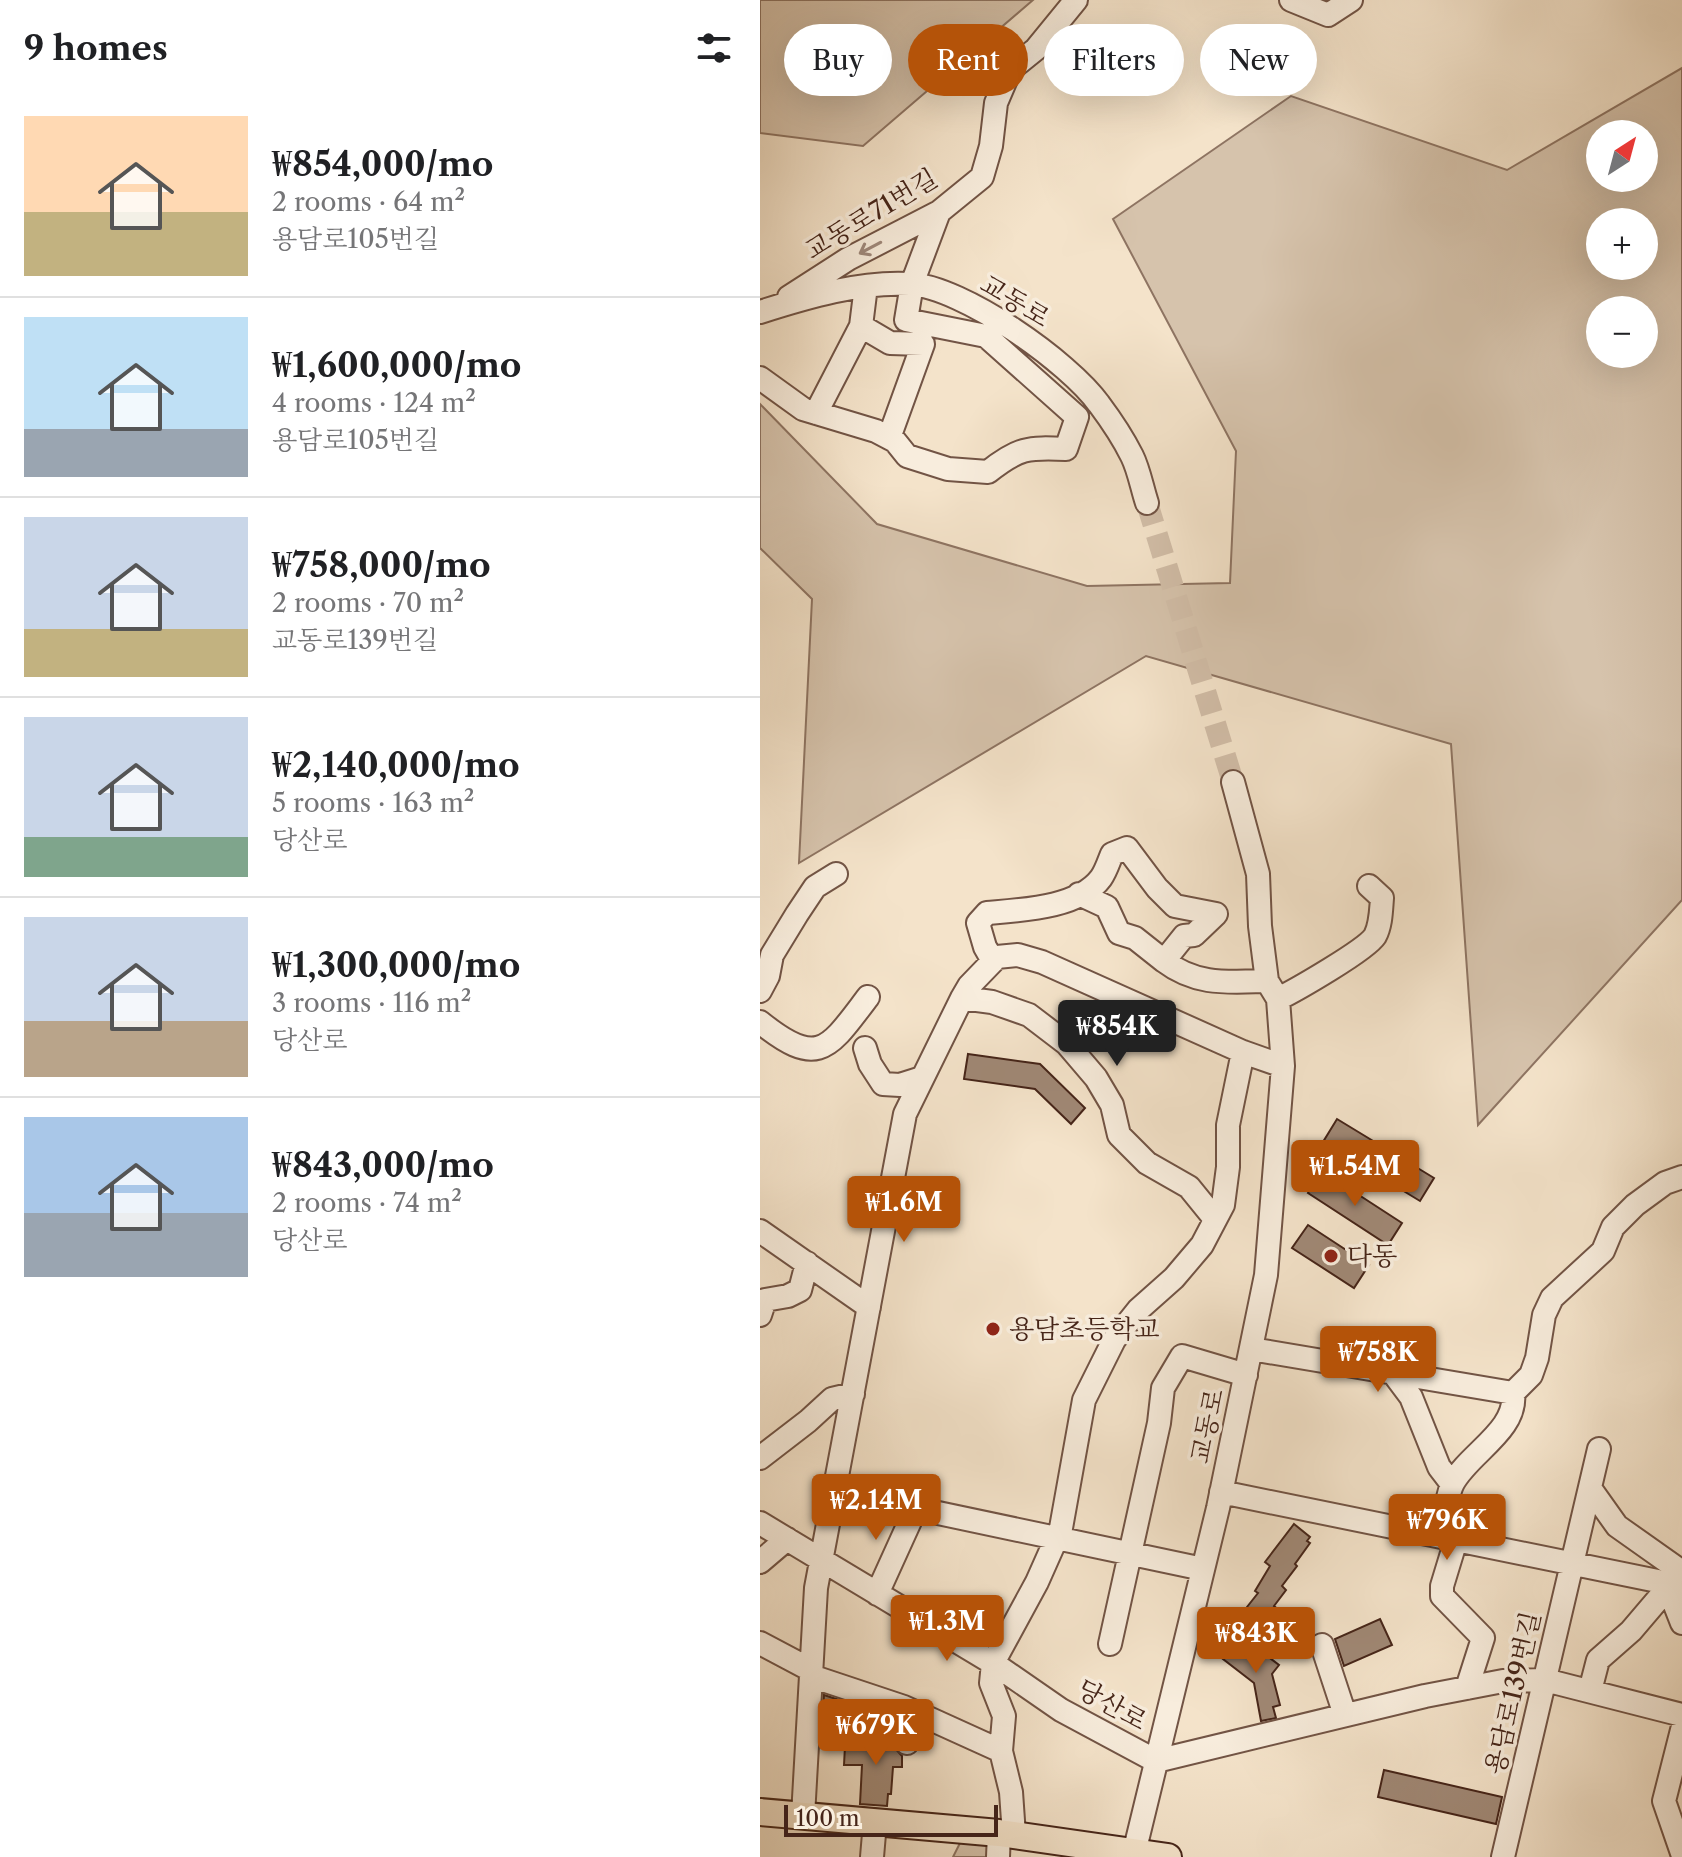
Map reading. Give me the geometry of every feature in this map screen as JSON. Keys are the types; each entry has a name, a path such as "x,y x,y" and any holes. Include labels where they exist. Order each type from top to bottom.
{"main road":[{"path":"760,1812 875,1822 1004,1842 1168,1857"}],"street":[{"name":"교동로71번길","path":"765,307 939,212 963,189 982,177 991,146 996,103 1010,70 1036,49 1076,0"},
{"path":"1291,0 1328,15 1351,0"},
{"path":"927,334 906,320 912,284 939,212"},
{"name":"교동로","path":"765,307 866,286 912,284 941,291 980,310 1047,353 1098,401 1132,457 1147,503"},
{"path":"816,413 861,326 866,286"},
{"path":"760,378 803,409 876,431 889,438 907,456 948,469 988,472 1012,453 1040,448 1066,449 1077,417 986,336 927,334 890,343 861,326"},
{"path":"889,438 927,334"},
{"name":"교동로","path":"1133,1855 1221,1492 1266,1275 1283,1066 1273,990 1260,926 1258,874 1233,782"},
{"path":"993,961 978,923 987,913 1049,907 1079,894 1100,879 1112,854 1127,848 1175,906 1216,914 1194,935 1184,936 1164,961"},
{"path":"760,991 768,976 772,955 797,914 815,887 836,874"},
{"path":"1079,894 1107,907 1119,933 1135,938 1181,974 1273,990 1311,981 1374,938 1381,918 1382,898 1369,886"},
{"path":"803,1816 816,1588 905,1114 969,986 997,957 1018,955 1042,962 1243,1052 1283,1066"},
{"path":"760,1022 791,1045 810,1050 830,1045 868,997"},
{"path":"962,998 992,1002 1029,1015 1067,1044 1096,1078 1112,1105 1119,1135 1147,1163 1189,1187 1215,1219"},
{"path":"865,1048 870,1064 883,1084 900,1085 922,1078"},
{"path":"1004,1842 1011,1792 1001,1751 1004,1716 991,1683 993,1663 1037,1582 1061,1528 1084,1400 1114,1340 1138,1310 1174,1278 1202,1245 1223,1205 1228,1167 1228,1125 1243,1052"},
{"path":"1467,1688 1483,1638 1442,1596 1450,1539 1452,1484 1508,1418 1514,1405 1513,1393 1531,1375 1544,1315 1552,1298 1603,1251 1613,1227 1635,1205 1665,1183 1682,1177"},
{"path":"760,1231 869,1307"},
{"path":"762,1304 800,1290 807,1263"},
{"path":"1251,1349 1513,1393"},
{"path":"1110,1644 1159,1423 1163,1388 1182,1356 1246,1375"},
{"path":"1393,1373 1411,1397 1439,1467 1452,1484"},
{"path":"760,1458 832,1399 853,1394"},
{"name":"용담로139번길","path":"1503,1857 1599,1449"},
{"path":"1590,1488 1617,1526 1678,1584 1682,1623"},
{"path":"834,1491 1203,1569"},
{"path":"1221,1492 1678,1584"},
{"path":"877,1594 916,1508"},
{"name":"당산로","path":"760,1523 993,1663 1061,1710 1156,1761 1503,1681 1545,1680 1682,1715"},
{"path":"760,1562 787,1539"},
{"path":"1590,1691 1598,1660 1678,1584"},
{"path":"760,1643 811,1673 912,1711 1001,1751"},
{"path":"1322,1645 1345,1715"},
{"path":"907,1743 912,1711"},
{"path":"1682,1730 1664,1801 1682,1853"},
{"path":"872,1857 875,1822"}],"shaded area":[{"path":"760,0 1033,0 1005,24 908,24 908,96 921,96 863,146 760,133"},
{"path":"1682,68 1682,900 1478,1125 1451,744 1146,656 799,863 812,599 760,548 760,404 877,524 1087,586 1230,583 1236,451 1113,219 1291,96 1507,170 1586,124 1586,192 1658,192 1658,120 1593,120"},
{"path":"961,1841 983,1841 990,1850 987,1857 953,1857"}],"building":[{"path":"968,1054 1040,1064 1085,1108 1071,1124 1035,1089 964,1079"},
{"path":"1337,1119 1434,1178 1420,1201 1323,1142"},
{"path":"1322,1171 1402,1223 1388,1245 1308,1193"},
{"name":"다동","path":"1308,1225 1369,1265 1354,1288 1292,1248"},
{"path":"1294,1524 1310,1537 1307,1541 1310,1543 1282,1586 1286,1590 1274,1606 1307,1634 1295,1649 1259,1622 1262,1619 1247,1607 1258,1593 1255,1591 1270,1566 1265,1562"},
{"path":"1380,1619 1392,1645 1344,1666 1335,1639"},
{"path":"1241,1636 1279,1665 1272,1674 1280,1705 1273,1707 1276,1718 1261,1721 1254,1683 1223,1659"},
{"path":"824,1695 879,1713 877,1725 840,1718 840,1722 822,1722"},
{"path":"881,1725 896,1726 894,1747 902,1756 902,1767 893,1767 887,1806 860,1804 862,1765 844,1765 845,1746 880,1747"},
{"path":"1384,1770 1502,1797 1496,1824 1378,1797"}],"tunnel":[{"path":"1147,503 1233,782"}],"place":[{"name":"다동","path":"1331,1256"},
{"name":"용담초등학교","path":"993,1329"}]}
